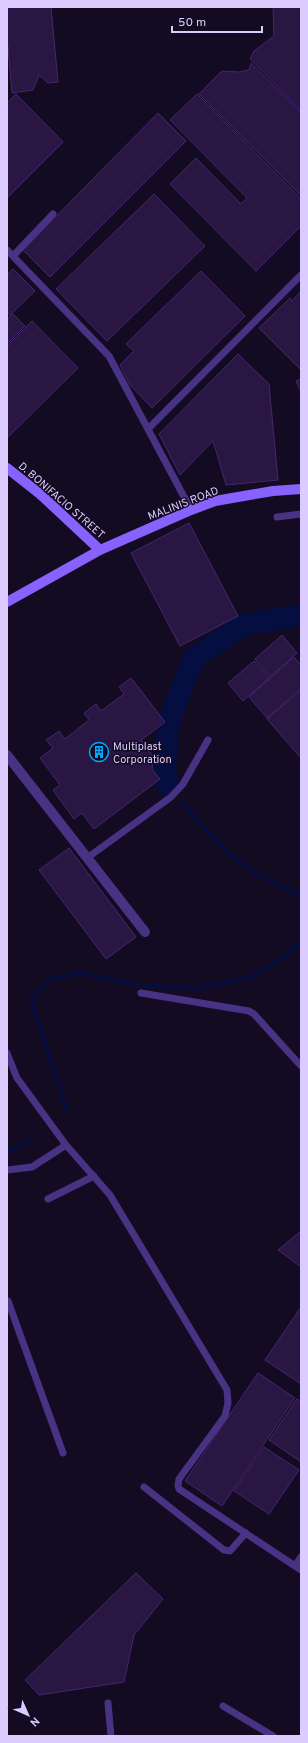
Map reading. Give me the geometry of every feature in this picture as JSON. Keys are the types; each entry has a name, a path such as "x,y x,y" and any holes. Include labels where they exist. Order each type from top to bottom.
{"main road":[{"name":"D. BONIFACIO STREET","path":"7,468 40,494 100,550"},
{"name":"MALINIS ROAD","path":"7,602 100,550 191,510 215,501 273,491 301,489"}],"street":[{"path":"7,755 145,932"}],"lane":[{"path":"13,256 53,214"},
{"path":"7,250 109,356 191,510"},
{"path":"148,429 301,275"},
{"path":"277,517 301,514"},
{"path":"87,858 171,797 183,784 208,740"},
{"path":"141,993 249,1011 254,1014 301,1066"},
{"path":"7,1053 17,1078 66,1145 110,1195 227,1390 228,1403 225,1416 179,1479 179,1489 298,1568 301,1557"},
{"path":"7,1170 32,1167 66,1145"},
{"path":"48,1199 94,1176"},
{"path":"7,1301 63,1453"},
{"path":"144,1487 224,1550 230,1551 246,1533"},
{"path":"108,1703 111,1736"},
{"path":"223,1706 273,1736"}],"building":[{"path":"7,7 51,7 58,82 48,83 39,75 33,90 12,93 7,36"},
{"path":"273,7 301,7 301,111 250,59 254,51 274,36"},
{"path":"251,63 301,113 301,196 199,94 222,71 239,72 249,70"},
{"path":"16,94 63,142 7,198 7,103"},
{"path":"197,94 301,199 301,226 256,271 170,184 196,158 241,204 247,198 170,120"},
{"path":"158,113 186,141 50,277 23,250"},
{"path":"154,194 205,246 107,341 56,289"},
{"path":"13,269 35,291 10,315 7,312 7,275"},
{"path":"201,271 245,316 152,408 130,385 120,365 134,351 126,344"},
{"path":"301,291 301,370 259,328 290,298 292,301"},
{"path":"13,314 25,326 7,344 7,319"},
{"path":"32,321 78,368 7,438 7,346"},
{"path":"238,354 269,384 278,480 226,485 213,441 180,475 159,434"},
{"path":"301,379 301,392 296,381"},
{"path":"189,523 238,616 180,646 131,553"},
{"path":"282,635 297,653 270,677 255,659"},
{"path":"294,657 301,665 301,688 267,718 249,697"},
{"path":"254,661 269,678 243,701 228,683"},
{"name":"Multiplast Corporation","path":"131,678 165,722 141,740 154,757 152,769 160,779 94,829 82,813 74,819 53,790 60,785 40,758 53,748 46,740 59,731 65,739 89,720 84,713 96,704 101,711 124,694 119,687"},
{"path":"301,690 301,758 267,719"},
{"path":"69,848 136,937 106,959 39,870"},
{"path":"301,1231 301,1267 278,1250"},
{"path":"301,1307 301,1384 265,1360"},
{"path":"258,1373 295,1398 222,1506 185,1481"},
{"path":"297,1399 301,1402 301,1462 269,1440"},
{"path":"264,1447 299,1470 269,1514 234,1491"},
{"path":"136,1573 163,1599 134,1635 124,1682 39,1695 25,1680"}],"waterway":[{"path":"167,785 165,768 168,724 194,658 243,625 301,615"},
{"path":"182,803 227,852 256,874 301,896"},
{"path":"67,1111 31,1000 50,979 80,973 134,984 196,989 250,977 285,957 301,942"},
{"path":"7,1152 33,1140"}],"place":[{"name":"Multiplast Corporation","path":"99,752"}]}
